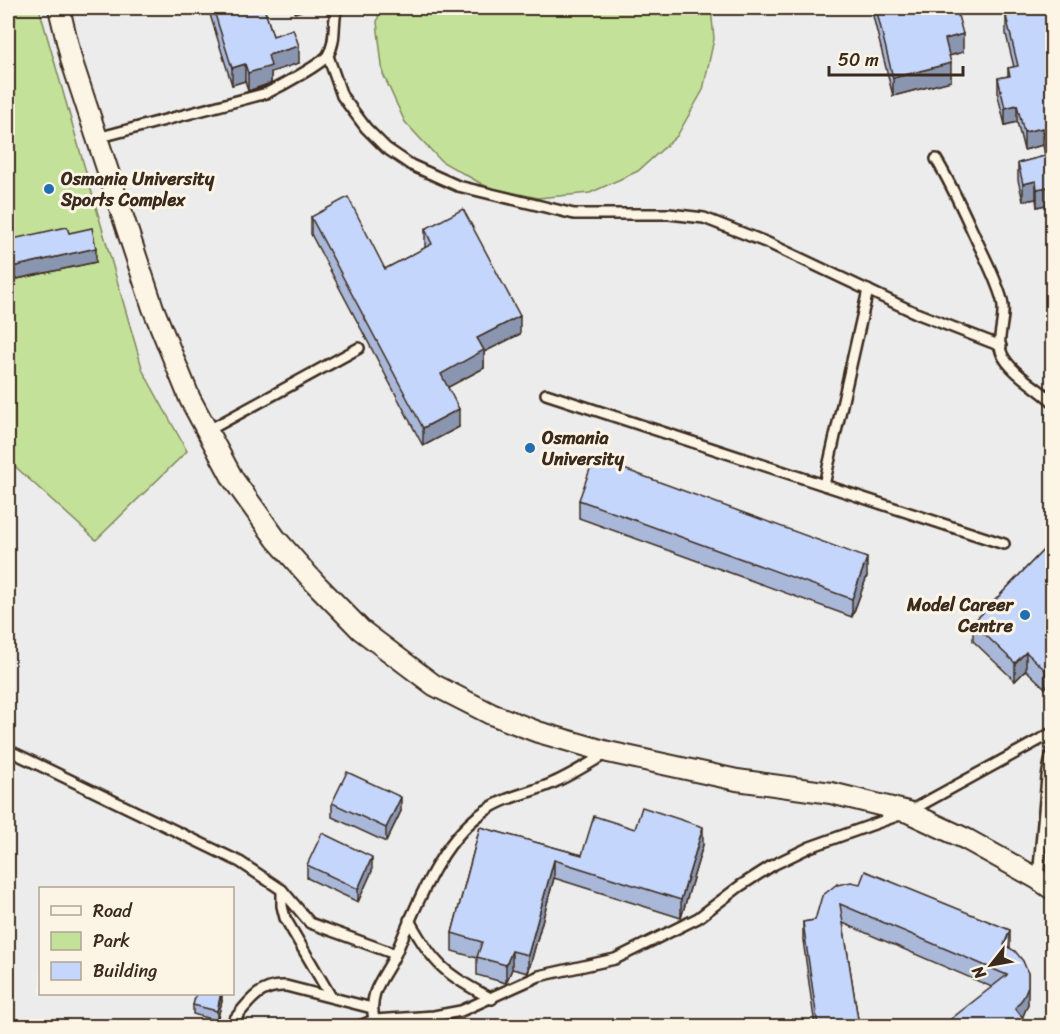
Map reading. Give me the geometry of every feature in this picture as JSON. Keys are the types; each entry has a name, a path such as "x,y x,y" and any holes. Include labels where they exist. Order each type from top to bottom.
{"street":[{"path":"59,8 72,62 153,308 190,399 233,479 276,540 361,630 434,684 491,714 538,732 608,752 737,780 831,793 908,812 966,839 1045,884"}],"lane":[{"path":"337,8 328,56 342,96 366,128 386,147 411,165 458,186 574,214 669,214 704,218 768,243 916,313 1000,346"},
{"path":"97,138 267,93 290,82 328,56"},
{"path":"936,159 960,203 993,274 1003,302 1004,317 1000,346 1002,355 1012,368 1053,401"},
{"path":"824,485 868,290"},
{"path":"207,431 359,348"},
{"path":"546,394 1004,544"},
{"path":"360,1026 374,1020 461,1011 539,976 615,959 698,918 740,886 791,856 908,812 1053,733"},
{"path":"8,750 240,862 282,890 310,923 395,954"},
{"path":"1045,884 1047,777 1053,751"},
{"path":"374,1020 372,1008 376,990 395,954 408,920 438,863 472,820 493,806 554,782 608,752"},
{"path":"282,890 285,918 331,997"},
{"path":"408,920 424,948 439,966 456,979 492,999"},
{"path":"229,1026 262,990 268,987 286,986 372,1008"}],"shaded area":[{"name":"Osmania University","path":"8,8 1052,8 1052,1026 8,1026"}],"green space":[{"name":"Osmania University Sports Complex","path":"8,8 39,8 143,371 187,451 96,540 8,460"},
{"path":"380,8 711,8 714,39 703,90 677,136 638,171 590,193 538,198 487,187 441,161 405,122 383,74 377,22"}],"building":[{"path":"213,8 264,8 273,36 293,29 299,46 268,55 271,66 268,67 248,73 245,64 232,68"},
{"path":"876,8 916,8 918,14 944,8 956,8 963,34 945,39 951,63 893,78"},
{"path":"1042,8 1053,8 1053,186 1037,189 1036,181 1023,184 1018,163 1049,155 1043,128 1024,132 1017,105 1005,108 998,78 1010,76 1008,68 1018,66 1006,16"},
{"path":"348,197 385,269 432,244 425,229 463,209 520,316 477,338 484,350 441,374 459,409 423,428 311,217"},
{"path":"67,227 69,233 92,228 96,248 12,267 8,240"},
{"path":"594,458 867,558 852,599 579,500"},
{"name":"Model Career Centre","path":"1053,540 1053,663 1045,670 1026,652 1015,663 973,623"},
{"path":"347,772 401,797 386,828 332,803"},
{"path":"642,807 703,827 681,900 554,860 528,955 512,951 506,965 477,957 482,942 452,933 480,827 582,855 594,816 635,829"},
{"path":"322,833 372,857 358,889 307,865"},
{"path":"865,871 1010,930 1004,945 1015,951 1023,961 1028,973 1028,986 1023,998 1015,1008 1026,1022 1021,1026 942,1026 1007,975 840,904 859,1026 818,1026 803,922 815,920 822,896 837,884 851,882 860,884"},
{"path":"196,995 221,995 217,1011 193,1005"}],"place":[{"name":"Osmania University Sports Complex","path":"49,189"},
{"name":"Osmania University","path":"530,448"},
{"name":"Model Career Centre","path":"1025,615"}]}
